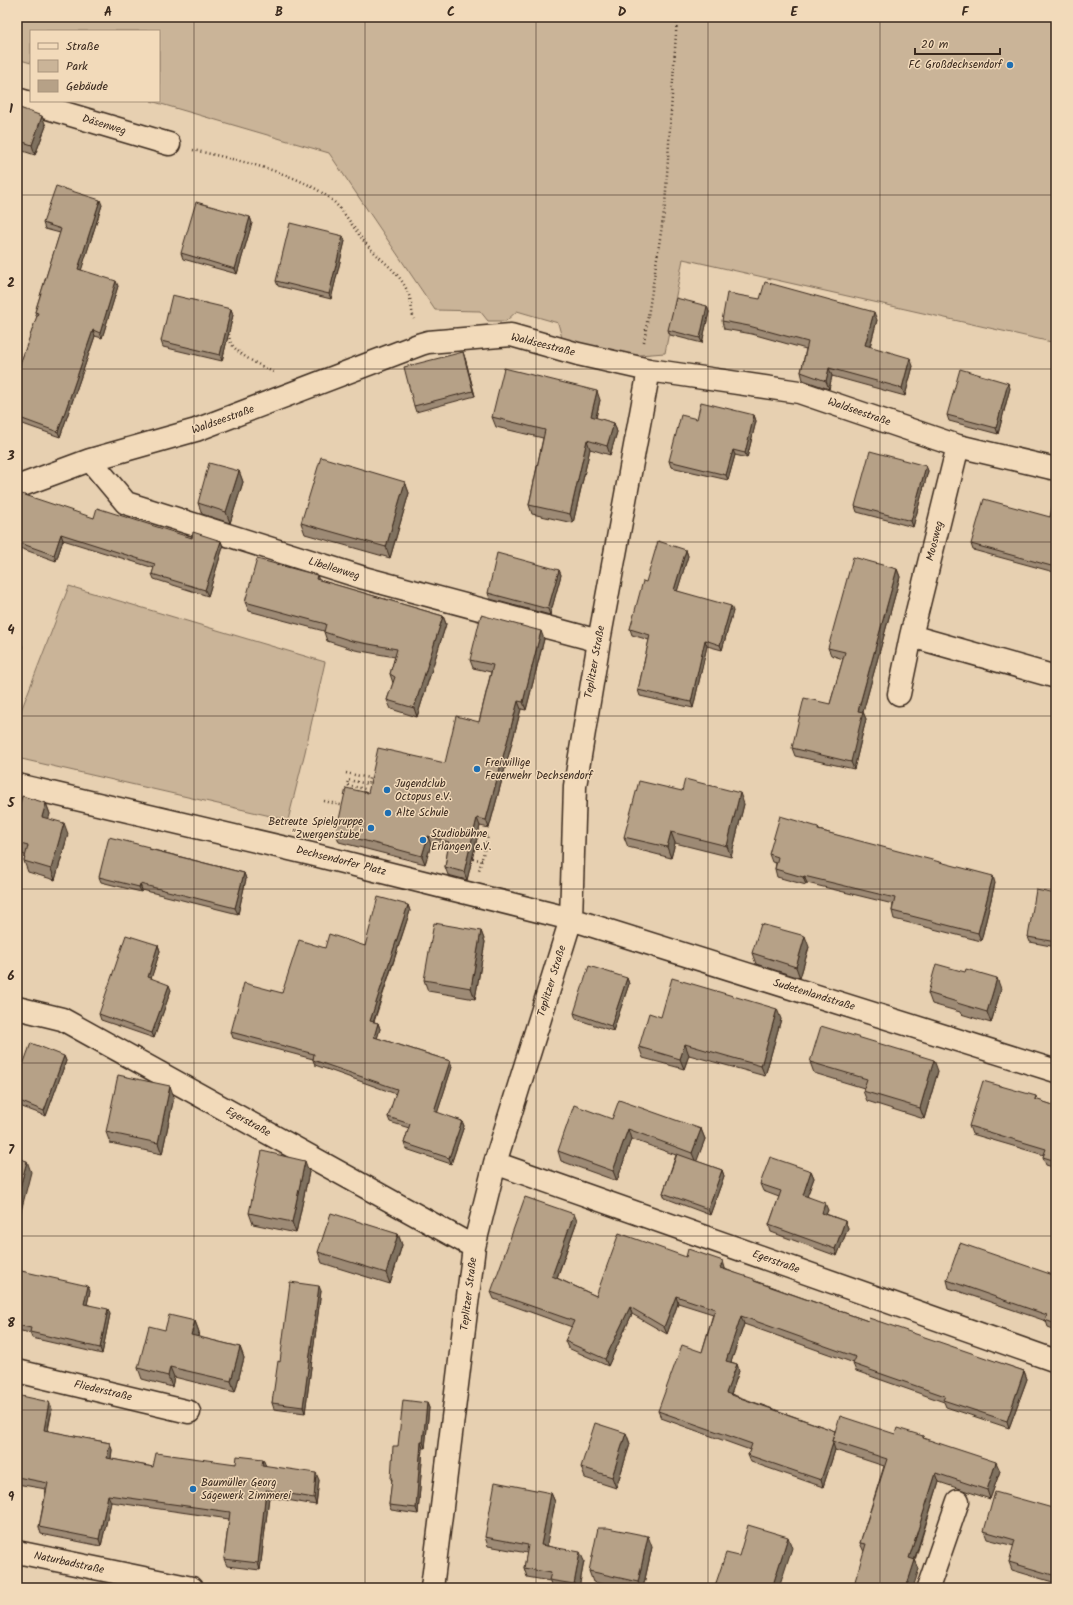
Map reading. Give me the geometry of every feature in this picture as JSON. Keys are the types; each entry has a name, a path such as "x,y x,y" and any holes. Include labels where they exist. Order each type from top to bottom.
{"street":[{"name":"Däsenweg","path":"17,98 30,102"},
{"name":"Däsenweg","path":"30,102 169,144"},
{"name":"Waldseestraße","path":"17,487 90,460 196,430 428,342 510,335 578,354 644,369 800,392 958,446 1056,469"},
{"name":"Teplitzer Straße","path":"432,1588 474,1247 495,1163 571,919 575,786 644,369"},
{"name":"Moosweg","path":"899,694 958,446"},
{"name":"Libellenweg","path":"90,460 126,503 364,578 599,641"},
{"path":"912,636 1056,677"},
{"name":"Dechsendorfer Platz","path":"17,784 311,854 571,919"},
{"name":"Sudetenlandstraße","path":"571,919 1056,1071"},
{"name":"Egerstraße","path":"17,1008 62,1020 474,1247"},
{"name":"Egerstraße","path":"495,1163 1056,1361"},
{"name":"Fliederstraße","path":"17,1371 189,1412"},
{"path":"928,1588 958,1501"},
{"name":"Naturbadstraße","path":"17,1552 192,1588"}],"path":[{"path":"644,369 665,206 677,17"},
{"path":"169,144 246,162 280,174 314,188 335,203 371,249 395,271 408,293 414,318 428,342"},
{"path":"229,334 231,343 251,361 306,388"},
{"path":"346,773 369,778 368,784 348,780 347,785 365,789 364,795 358,794"},
{"path":"324,801 348,806"},
{"path":"472,894 488,836 478,834"},
{"path":"473,859 482,860"}],"green space":[{"path":"17,17 1056,17 1056,343 683,259 665,353 626,356 562,338 558,323 517,311 506,321 488,321 480,311 435,310 329,153 154,102 160,102 160,30 30,30 30,63 17,59"},
{"path":"69,586 325,662 288,820 17,758 17,721"}],"building":[{"path":"17,107 42,116 32,145 17,140"},
{"path":"56,186 100,200 78,269 116,281 100,333 93,330 58,432 17,417 17,373 38,313 35,312 61,229 43,223"},
{"path":"196,202 250,217 235,269 181,253"},
{"path":"290,223 343,236 329,294 276,281"},
{"path":"765,282 874,312 865,345 910,358 902,388 829,368 826,381 801,372 808,342 749,326 722,321 727,293 760,299"},
{"path":"172,295 231,309 220,355 161,341"},
{"path":"676,298 707,306 700,338 668,330"},
{"path":"463,352 473,391 414,406 404,367"},
{"path":"504,368 597,391 591,416 614,423 607,446 587,440 570,514 529,505 545,430 492,417"},
{"path":"960,369 1008,383 996,428 947,415"},
{"path":"701,402 754,415 745,453 733,450 726,475 669,461 681,415 697,419"},
{"path":"1056,407 1056,418 1053,417"},
{"path":"870,451 926,466 911,521 855,506"},
{"path":"321,457 405,482 386,547 301,523"},
{"path":"209,463 239,471 226,512 198,503"},
{"path":"22,494 94,518 97,508 192,538 193,532 221,541 205,590 152,574 155,564 61,534 54,555 17,542 17,508"},
{"path":"984,499 1050,517 1054,499 1056,500 1056,572 1054,571 1055,567 971,544"},
{"path":"658,541 686,550 674,590 731,606 720,645 705,640 691,702 638,690 650,635 630,629 643,581 646,582"},
{"path":"497,553 559,570 548,609 488,593"},
{"path":"853,557 897,569 858,711 863,712 851,762 792,748 804,698 830,704 845,652 828,648"},
{"path":"257,559 317,575 316,579 443,616 414,708 387,700 395,677 390,674 397,649 352,641 324,632 326,624 245,602"},
{"path":"481,615 541,631 523,702 518,701 486,820 477,818 464,872 445,867 449,842 428,836 422,856 336,833 346,788 368,793 378,748 445,763 456,716 479,722 493,665 470,660"},
{"path":"17,641 21,643 17,652"},
{"path":"685,779 740,793 727,846 671,832 667,847 624,837 639,781 682,791"},
{"path":"22,796 46,803 42,817 64,823 51,869 24,861 28,846 17,843 17,807 19,808"},
{"path":"780,816 818,827 818,830 993,876 978,933 892,911 895,898 775,869 778,857 769,854"},
{"path":"109,837 149,847 149,849 244,873 235,908 140,884 139,887 99,877"},
{"path":"1036,890 1056,894 1056,942 1028,937"},
{"path":"378,897 408,905 370,1021 378,1023 374,1037 450,1061 434,1111 462,1121 449,1158 404,1143 410,1124 388,1117 397,1089 313,1060 314,1054 231,1032 244,983 282,993 299,940 325,948 329,934 365,946"},
{"path":"434,923 481,931 471,988 424,980"},
{"path":"761,924 805,936 796,967 752,953"},
{"path":"126,935 158,945 148,977 169,985 152,1033 99,1014"},
{"path":"936,964 965,972 966,969 997,978 987,1012 928,993"},
{"path":"589,966 627,978 611,1026 574,1013"},
{"path":"672,978 777,1009 761,1066 685,1044 680,1059 639,1047 649,1013 661,1017"},
{"path":"821,1026 934,1060 920,1108 863,1091 867,1079 810,1062"},
{"path":"31,1043 64,1056 44,1111 17,1100 17,1081"},
{"path":"118,1075 170,1086 158,1143 106,1132"},
{"path":"983,1081 1036,1096 1035,1099 1056,1106 1056,1161 1043,1157 1046,1149 969,1126"},
{"path":"619,1100 701,1129 692,1153 628,1129 613,1171 558,1151 574,1105 612,1119"},
{"path":"262,1151 305,1161 292,1222 249,1213"},
{"path":"677,1154 722,1170 708,1209 663,1193"},
{"path":"770,1157 811,1171 803,1195 825,1203 822,1213 845,1221 835,1249 769,1225 781,1191 760,1184"},
{"path":"17,1158 27,1161 17,1199"},
{"path":"525,1197 574,1214 552,1276 596,1296 619,1233 686,1257 688,1249 723,1261 720,1268 754,1279 754,1281 868,1321 869,1318 1024,1371 1007,1421 943,1400 945,1396 853,1364 856,1357 741,1316 726,1361 737,1364 726,1393 835,1431 832,1441 833,1443 821,1480 748,1455 752,1444 658,1411 682,1345 702,1352 715,1309 676,1296 664,1327 630,1307 605,1359 565,1341 574,1321 491,1292"},
{"path":"331,1213 398,1234 386,1273 318,1252"},
{"path":"960,1243 1056,1276 1056,1324 1045,1320 1047,1315 947,1280"},
{"path":"17,1270 88,1286 84,1304 108,1309 100,1348 30,1332 31,1328 17,1325"},
{"path":"290,1282 319,1286 303,1407 272,1403 278,1361 280,1362"},
{"path":"169,1315 195,1321 191,1335 240,1347 231,1381 170,1367 168,1376 138,1368 149,1326 165,1330"},
{"path":"17,1395 49,1402 44,1430 110,1443 107,1458 153,1467 156,1453 236,1464 237,1456 263,1459 262,1465 316,1473 314,1498 266,1490 258,1563 224,1559 230,1512 108,1495 99,1539 39,1527 48,1483 17,1477"},
{"path":"403,1400 427,1403 423,1442 421,1442 416,1508 389,1505 392,1479 393,1446 398,1446"},
{"path":"840,1416 895,1434 897,1428 996,1462 987,1490 936,1473 909,1558 915,1560 906,1588 853,1588 866,1544 860,1543 887,1459 832,1441"},
{"path":"595,1423 626,1433 612,1477 581,1467"},
{"path":"495,1482 551,1493 541,1545 580,1552 574,1584 549,1580 551,1573 524,1568 528,1545 485,1537"},
{"path":"995,1492 1056,1509 1056,1576 1009,1562 1015,1540 984,1531"},
{"path":"748,1525 788,1537 772,1588 722,1588 715,1586 726,1553 739,1556"},
{"path":"598,1528 608,1528 648,1536 638,1582 589,1571"}],"place":[{"name":"FC Großdechsendorf","path":"1010,65"},
{"name":"Freiwillige Feuerwehr Dechsendorf","path":"477,769"},
{"name":"Jugendclub Octopus e.V.","path":"387,790"},
{"name":"Alte Schule","path":"388,813"},
{"name":"Betreute Spielgruppe \"Zwergenstube\"","path":"371,828"},
{"name":"Studiobühne Erlangen e.V.","path":"423,840"},
{"name":"Baumüller Georg Sägewerk Zimmerei","path":"193,1489"}]}
